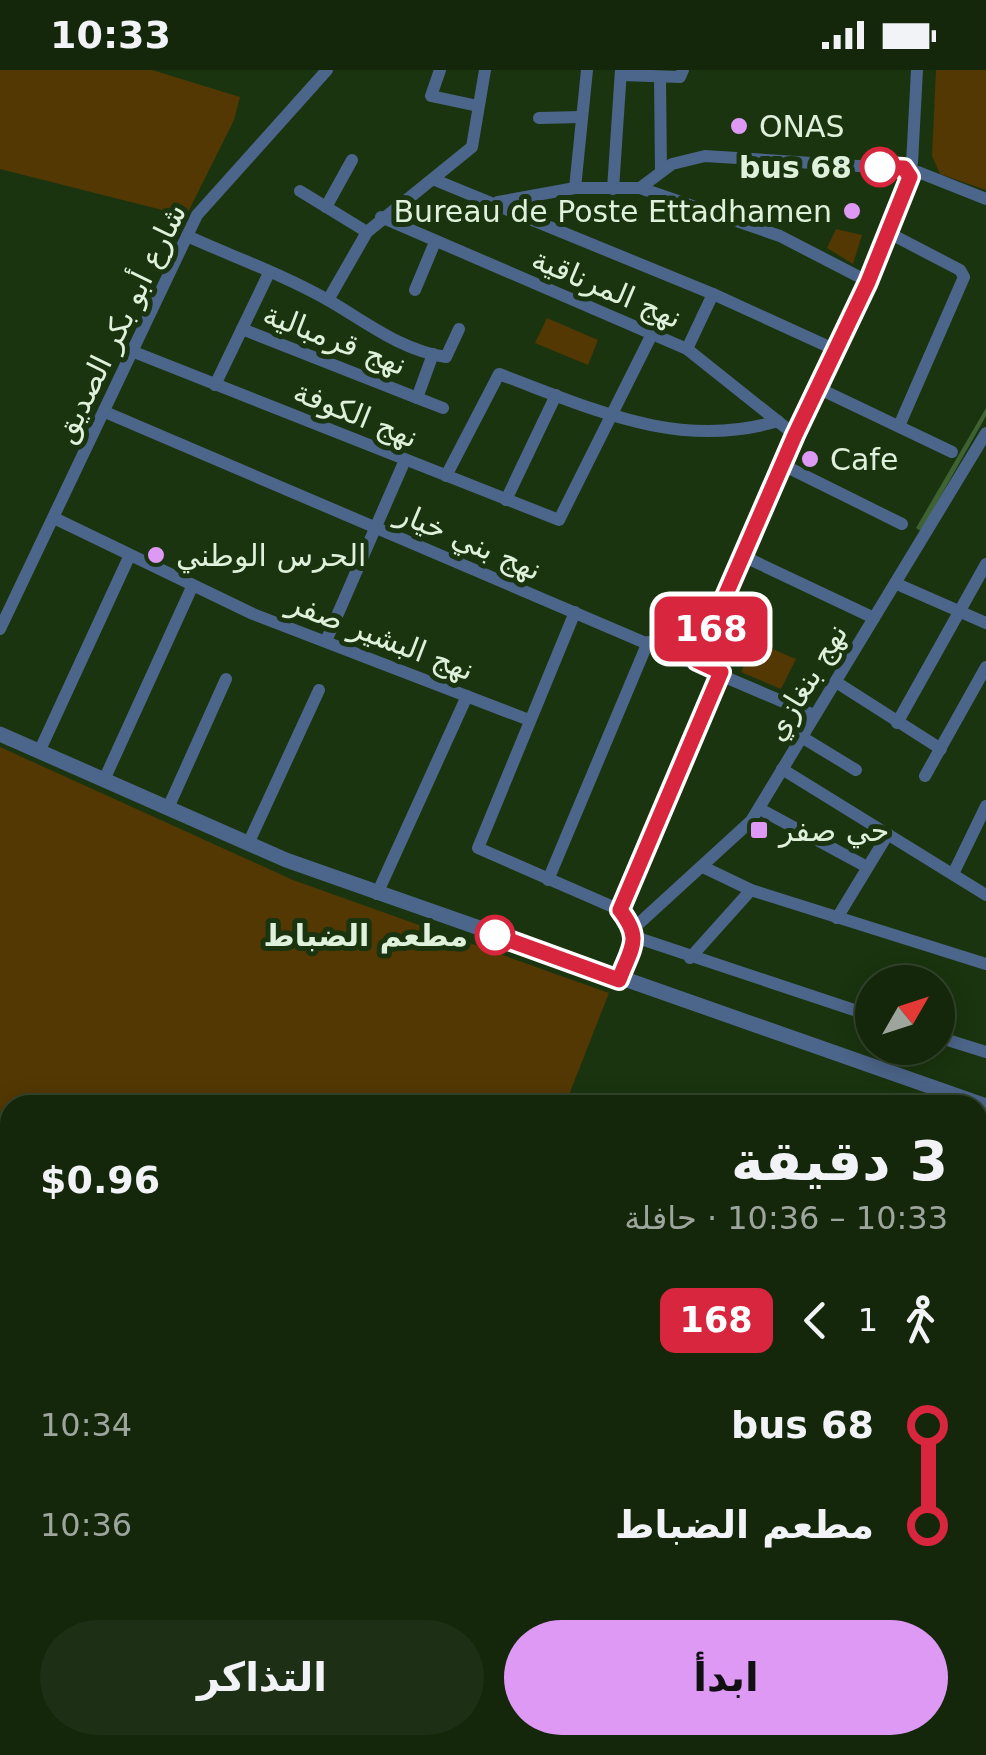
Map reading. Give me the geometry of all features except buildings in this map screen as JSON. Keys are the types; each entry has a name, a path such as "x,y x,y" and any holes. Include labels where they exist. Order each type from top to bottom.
{"street":[{"name":"شارع أبو بكر الصديق","path":"0,629 203,205 327,70"},
{"path":"440,70 430,96 478,106"},
{"path":"328,300 367,232 381,217 435,180 473,145 485,70"},
{"path":"574,188 586,70"},
{"path":"613,189 621,72 660,78 680,77 683,70"},
{"path":"697,661 795,435 838,351 889,233 911,170 918,70"},
{"path":"660,78 661,172"},
{"path":"539,118 582,117"},
{"path":"640,188 672,164 705,156 911,170 986,199"},
{"path":"326,207 352,160"},
{"path":"435,180 713,294 838,351"},
{"path":"495,202 574,188 640,188 780,236 868,282"},
{"path":"300,191 367,232"},
{"name":"نهج المرناقية","path":"381,217 653,332 687,350 795,435"},
{"path":"889,233 960,270 964,277 898,426"},
{"path":"187,236 328,300 366,326 434,354 446,357 459,329"},
{"path":"415,290 435,242"},
{"path":"215,385 269,273"},
{"path":"687,350 713,294"},
{"name":"نهج قرمبالية","path":"242,329 418,398 443,408 242,329"},
{"path":"612,417 653,332"},
{"name":"نهج الكوفة","path":"134,352 506,500 561,518 612,417"},
{"path":"418,398 434,354"},
{"path":"446,476 497,374 612,417 692,434 727,433 778,421"},
{"path":"820,389 952,452"},
{"path":"506,500 556,395"},
{"name":"نهج بني خيار","path":"105,412 697,661 814,715"},
{"name":"نهج بنغازي","path":"619,980 635,933 760,808 800,736 986,434"},
{"path":"326,641 405,460"},
{"path":"782,465 902,524"},
{"name":"نهج البشير صفر","path":"54,518 192,587 530,720"},
{"path":"39,752 129,556"},
{"path":"745,557 874,618"},
{"path":"896,722 986,564"},
{"path":"897,584 986,623"},
{"path":"104,780 192,587"},
{"path":"575,612 478,848 620,910 635,933 690,958 855,1011"},
{"path":"548,880 648,642"},
{"path":"925,776 986,667"},
{"path":"620,910 721,672"},
{"path":"168,808 226,679"},
{"path":"836,682 940,749"},
{"path":"248,844 319,690"},
{"path":"378,894 467,696"},
{"path":"0,734 248,844 378,894 954,1095"},
{"path":"800,736 856,770"},
{"path":"782,769 986,895"},
{"path":"953,874 986,806"},
{"path":"760,808 867,867"},
{"path":"838,918 888,834"},
{"path":"703,867 751,890 986,964"},
{"path":"690,958 751,890"},
{"path":"955,1042 984,1051 986,1036"}],"shaded area":[{"path":"0,70 152,70 240,97 234,120 186,216 0,169"},
{"path":"936,70 986,70 986,190 940,174 932,156"},
{"path":"836,229 862,235 853,264 827,248"},
{"path":"547,318 598,340 588,365 535,343"},
{"path":"986,408 986,416 921,531 916,528"},
{"path":"756,642 796,659 781,689 741,672"},
{"path":"0,747 293,880 609,993 569,1095 0,1095"}],"bus line":[{"name":"168","path":"495,935 619,980 636,937 620,910 721,672 697,661 795,435 868,282 910,177 904,168 880,167"}],"place":[{"name":"ONAS","path":"739,126"},
{"name":"bus 68","path":"880,167"},
{"name":"Bureau de Poste Ettadhamen","path":"852,211"},
{"name":"Cafe","path":"810,459"},
{"name":"الحرس الوطني","path":"156,555"},
{"name":"حي صفر","path":"759,830"},
{"name":"مطعم الضباط","path":"495,935"}]}
